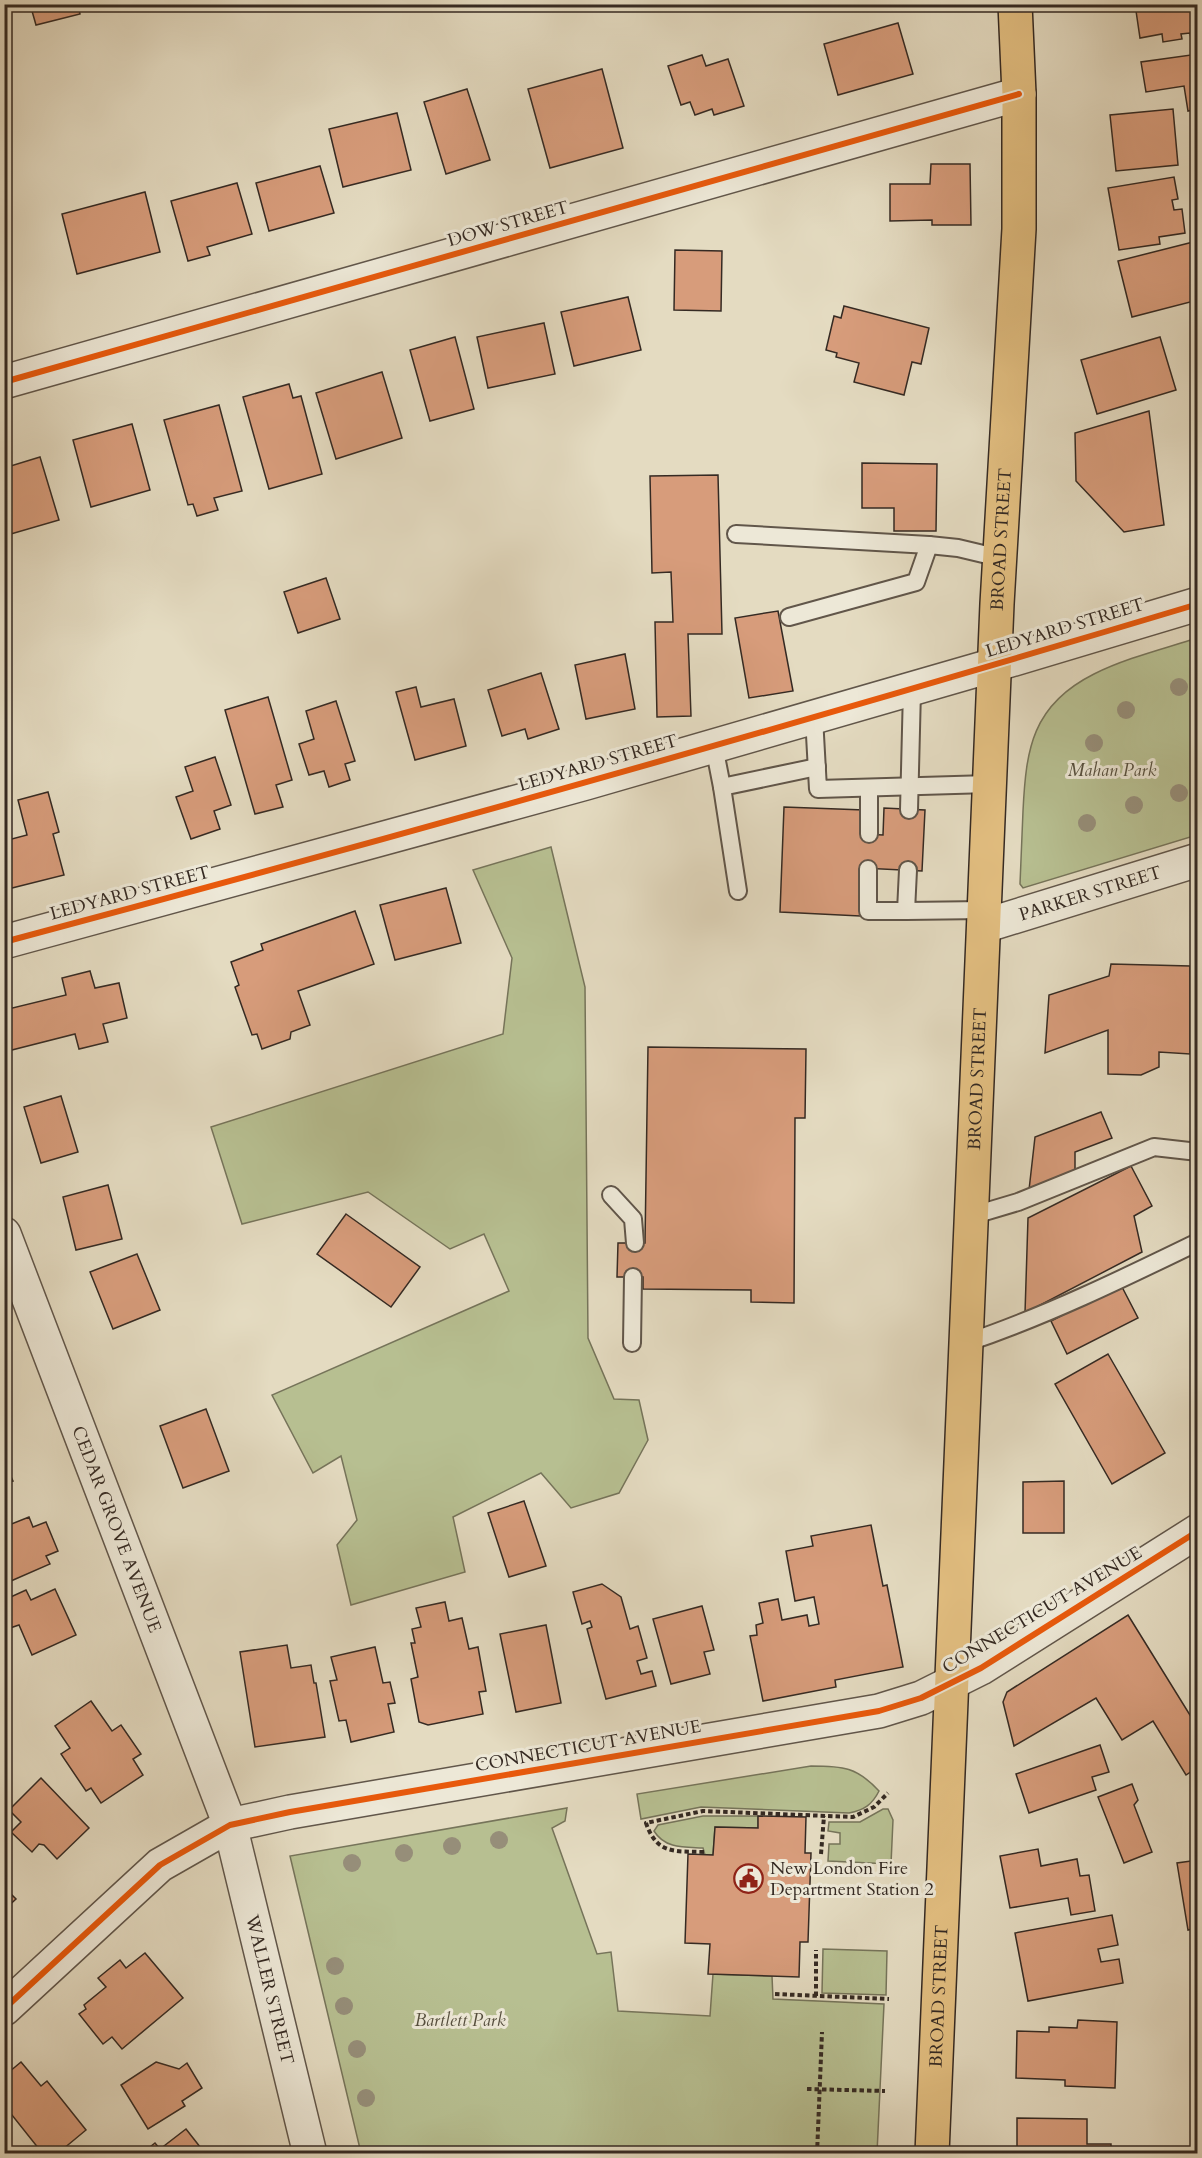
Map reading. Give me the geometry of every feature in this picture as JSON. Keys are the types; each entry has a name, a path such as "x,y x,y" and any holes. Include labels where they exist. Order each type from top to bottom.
{"main road":[{"name":"BROAD STREET","path":"932,2154 994,665 1018,269 1020,169 1015,4"}],"street":[{"name":"DOW STREET","path":"4,382 1019,94"},
{"name":"LEDYARD STREET","path":"4,942 292,865 912,690 1197,604"},
{"name":"PARKER STREET","path":"984,918 1197,860"},
{"name":"CEDAR GROVE AVENUE","path":"4,1234 230,1825"},
{"name":"CONNECTICUT AVENUE","path":"4,2009 160,1865 230,1825 290,1812 879,1711 921,1698 1011,1651 1197,1531"},
{"name":"WALLER STREET","path":"230,1825 310,2154"}],"lane":[{"path":"736,534 929,544 1000,558"},
{"path":"789,617 916,582 929,544"},
{"path":"909,810 912,690"},
{"path":"814,717 818,789 989,784"},
{"path":"714,746 738,891"},
{"path":"722,787 817,767"},
{"path":"869,834 870,789"},
{"path":"868,868 868,911 906,911 984,918"},
{"path":"906,911 908,870"},
{"path":"971,1216 1018,1202 1154,1147 1197,1152"},
{"path":"611,1195 633,1219 634,1243"},
{"path":"966,1343 1014,1327 1197,1242"},
{"path":"632,1343 633,1277"}],"path":[{"path":"704,1852 668,1850 654,1841 646,1823 703,1811 853,1817 863,1814 888,1793"},
{"path":"821,1854 824,1816"},
{"path":"816,1950 816,1996"},
{"path":"775,1994 889,1999"},
{"path":"817,2154 822,2032"},
{"path":"807,2089 885,2091"}],"green space":[{"name":"Mahan Park","path":"1197,638 1197,835 1023,888 1020,884 1024,789 1030,749 1045,715 1073,686 1094,674 1132,658"},
{"path":"551,847 585,987 588,1338 614,1399 639,1400 648,1440 619,1493 571,1508 541,1473 453,1517 465,1572 351,1605 337,1545 357,1520 341,1456 313,1473 272,1395 509,1291 484,1234 450,1249 368,1192 242,1224 211,1127 503,1034 512,958 473,870"},
{"path":"811,1766 849,1769 864,1777 879,1791 867,1806 849,1813 701,1807 641,1819 637,1794"},
{"name":"Bartlett Park","path":"567,1808 565,1821 552,1828 597,1954 611,1952 618,2011 710,2016 713,1974 772,1976 773,1999 884,2004 877,2153 361,2153 290,1856"},
{"path":"883,1809 888,1809 893,1820 891,1864 828,1861 829,1844 840,1844 840,1833 828,1831 829,1822 860,1822"},
{"path":"703,1816 758,1816 758,1828 715,1827 713,1855 705,1855 703,1848 670,1844 654,1831 658,1825"},
{"path":"823,1949 887,1951 886,1995 822,1993"}],"building":[{"path":"30,4 78,4 80,14 36,25"},
{"path":"1135,4 1198,4 1198,43 1192,44 1190,33 1181,34 1182,39 1163,42 1162,34 1140,38"},
{"path":"898,23 913,74 838,95 824,44"},
{"path":"1198,54 1198,109 1188,111 1184,86 1146,92 1141,62"},
{"path":"702,55 706,66 728,59 744,106 714,115 712,109 695,115 690,102 681,105 668,66"},
{"path":"602,69 623,148 550,168 528,89"},
{"path":"467,89 490,160 446,174 424,102"},
{"path":"1173,109 1178,165 1116,171 1110,115"},
{"path":"397,113 411,170 343,187 329,129"},
{"path":"931,164 970,164 971,225 932,225 932,220 890,221 890,184 930,184"},
{"path":"320,166 334,213 269,231 256,183"},
{"path":"1174,177 1178,199 1172,200 1174,210 1182,209 1185,233 1159,237 1160,244 1119,250 1108,188"},
{"path":"237,183 252,234 207,247 210,255 188,261 171,201"},
{"path":"145,192 160,252 77,274 62,214"},
{"path":"1197,241 1198,300 1132,317 1118,261"},
{"path":"675,250 722,251 721,311 674,310"},
{"path":"628,297 641,350 574,366 561,312"},
{"path":"844,306 929,328 921,364 912,362 904,395 854,382 859,363 836,357 837,353 826,350 834,316 841,318"},
{"path":"544,323 555,374 488,388 477,337"},
{"path":"455,337 474,409 430,421 410,350"},
{"path":"1160,337 1176,390 1097,414 1081,360"},
{"path":"382,372 402,438 336,459 316,393"},
{"path":"289,384 293,398 301,396 322,474 269,489 243,397"},
{"path":"219,405 242,491 214,498 218,510 197,516 193,504 188,505 164,420"},
{"path":"1149,411 1164,525 1124,532 1076,481 1075,433"},
{"path":"132,424 150,490 91,507 73,440"},
{"path":"40,457 59,520 4,536 4,468"},
{"path":"862,463 937,464 936,531 894,531 894,508 862,508"},
{"path":"718,475 722,634 688,634 691,716 657,717 655,622 673,622 671,572 652,573 650,476"},
{"path":"326,578 340,619 298,633 284,592"},
{"path":"778,611 793,691 749,698 735,618"},
{"path":"625,654 635,709 586,719 575,665"},
{"path":"541,673 559,729 528,739 525,729 502,736 488,690"},
{"path":"416,687 421,707 454,699 466,746 415,760 396,692"},
{"path":"268,697 292,780 276,785 283,807 255,814 225,710"},
{"path":"336,701 355,761 345,764 350,780 329,787 324,771 309,775 299,744 314,739 306,711"},
{"path":"215,757 231,805 214,811 220,829 191,839 176,797 193,791 185,767"},
{"path":"48,792 59,832 53,834 64,875 4,890 4,841 27,835 18,800"},
{"path":"784,807 864,810 863,834 883,835 884,808 925,810 922,871 862,868 860,916 780,912"},
{"path":"446,888 461,943 395,960 380,905"},
{"path":"355,911 374,964 298,991 310,1025 291,1032 290,1039 262,1049 257,1034 252,1035 235,987 239,985 231,962 263,950 261,944"},
{"path":"1111,964 1190,966 1190,1054 1159,1052 1159,1067 1141,1075 1108,1074 1108,1030 1045,1053 1049,995 1109,976"},
{"path":"90,971 95,988 119,983 127,1018 103,1024 108,1042 79,1049 75,1034 4,1052 4,1010 66,995 62,978"},
{"path":"648,1047 806,1049 805,1118 795,1118 794,1303 751,1302 751,1290 643,1289 643,1277 617,1277 618,1243 645,1243"},
{"path":"61,1096 78,1152 41,1163 24,1107"},
{"path":"1101,1112 1112,1138 1075,1152 1075,1172 1029,1190 1035,1137"},
{"path":"1131,1166 1152,1206 1134,1216 1142,1252 1025,1313 1028,1218"},
{"path":"108,1185 122,1239 76,1250 63,1197"},
{"path":"346,1214 420,1267 391,1307 317,1254"},
{"path":"137,1254 160,1310 113,1329 90,1272"},
{"path":"1121,1285 1138,1318 1067,1354 1051,1321"},
{"path":"1108,1354 1165,1453 1112,1484 1055,1384"},
{"path":"206,1409 229,1471 183,1488 160,1426"},
{"path":"4,1461 13,1481 4,1484"},
{"path":"1064,1481 1064,1533 1023,1533 1023,1482"},
{"path":"524,1501 546,1566 509,1577 488,1513"},
{"path":"29,1517 33,1527 46,1522 58,1551 46,1556 50,1564 4,1584 4,1527"},
{"path":"871,1525 883,1586 887,1585 903,1667 835,1680 836,1687 763,1701 750,1636 757,1635 756,1625 763,1623 759,1603 778,1599 782,1620 807,1615 809,1626 819,1624 814,1597 795,1601 786,1551 813,1546 811,1536"},
{"path":"602,1584 621,1597 630,1629 638,1626 647,1658 637,1661 641,1674 652,1671 656,1686 606,1699 587,1629 592,1627 590,1621 582,1624 573,1592"},
{"path":"55,1589 76,1635 32,1655 19,1625 7,1629 4,1623 4,1600 26,1590 31,1600"},
{"path":"445,1602 449,1621 462,1618 469,1649 478,1647 486,1691 479,1692 483,1714 428,1725 419,1722 411,1679 418,1677 411,1643 415,1643 412,1629 421,1627 416,1608"},
{"path":"702,1606 714,1650 704,1652 710,1674 671,1684 653,1619"},
{"path":"1128,1615 1198,1728 1198,1767 1186,1775 1153,1721 1122,1740 1096,1698 1014,1746 1003,1702 1007,1692"},
{"path":"546,1625 561,1703 516,1712 500,1634"},
{"path":"287,1645 291,1668 311,1665 325,1737 255,1747 240,1652"},
{"path":"375,1647 383,1683 390,1682 395,1703 388,1704 394,1732 351,1742 346,1720 339,1721 330,1681 337,1680 331,1657"},
{"path":"91,1701 112,1731 121,1725 141,1754 133,1759 143,1775 101,1803 91,1788 86,1791 61,1754 70,1748 55,1726"},
{"path":"1100,1745 1109,1772 1092,1777 1096,1790 1029,1813 1016,1774"},
{"path":"41,1778 89,1828 57,1859 44,1845 39,1844 32,1852 11,1832 21,1822 9,1810"},
{"path":"1132,1784 1138,1800 1134,1805 1152,1852 1124,1863 1098,1797"},
{"name":"New London Fire Department Station 2","path":"758,1816 806,1817 805,1853 811,1853 808,1942 800,1942 799,1977 708,1974 710,1944 685,1943 688,1854 713,1855 715,1827 758,1828"},
{"path":"1038,1849 1041,1866 1077,1859 1080,1876 1089,1875 1095,1911 1071,1915 1068,1898 1010,1908 1000,1856"},
{"path":"1198,1860 1198,1928 1188,1930 1177,1863"},
{"path":"4,1887 16,1899 4,1910"},
{"path":"1112,1915 1118,1945 1098,1949 1101,1962 1119,1959 1123,1983 1028,2001 1015,1933"},
{"path":"145,1953 183,1998 122,2049 112,2037 103,2044 79,2014 86,2009 84,2005 106,1987 98,1978 120,1960 126,1968"},
{"path":"1078,2020 1117,2022 1115,2088 1065,2086 1065,2080 1016,2078 1017,2031 1049,2032 1049,2027 1077,2028"},
{"path":"1193,2024 1198,2024 1198,2108 1196,2108"},
{"path":"21,2062 41,2086 47,2081 86,2130 57,2154 43,2154 12,2115 6,2120 4,2118 4,2071 9,2072"},
{"path":"156,2062 179,2069 187,2063 202,2088 182,2101 185,2106 148,2129 121,2085"},
{"path":"1017,2118 1087,2119 1087,2144 1111,2144 1111,2154 1017,2154"},
{"path":"186,2129 204,2152 202,2154 141,2154 155,2143 160,2149"}],"cycle path":[{"path":"4,382 1019,94"},
{"path":"4,942 602,778 1198,604"},
{"path":"4,2009 160,1865 230,1825 290,1812 879,1711 921,1698 981,1668 1198,1531"}],"place":[{"name":"New London Fire Department Station 2","path":"749,1878"}]}
